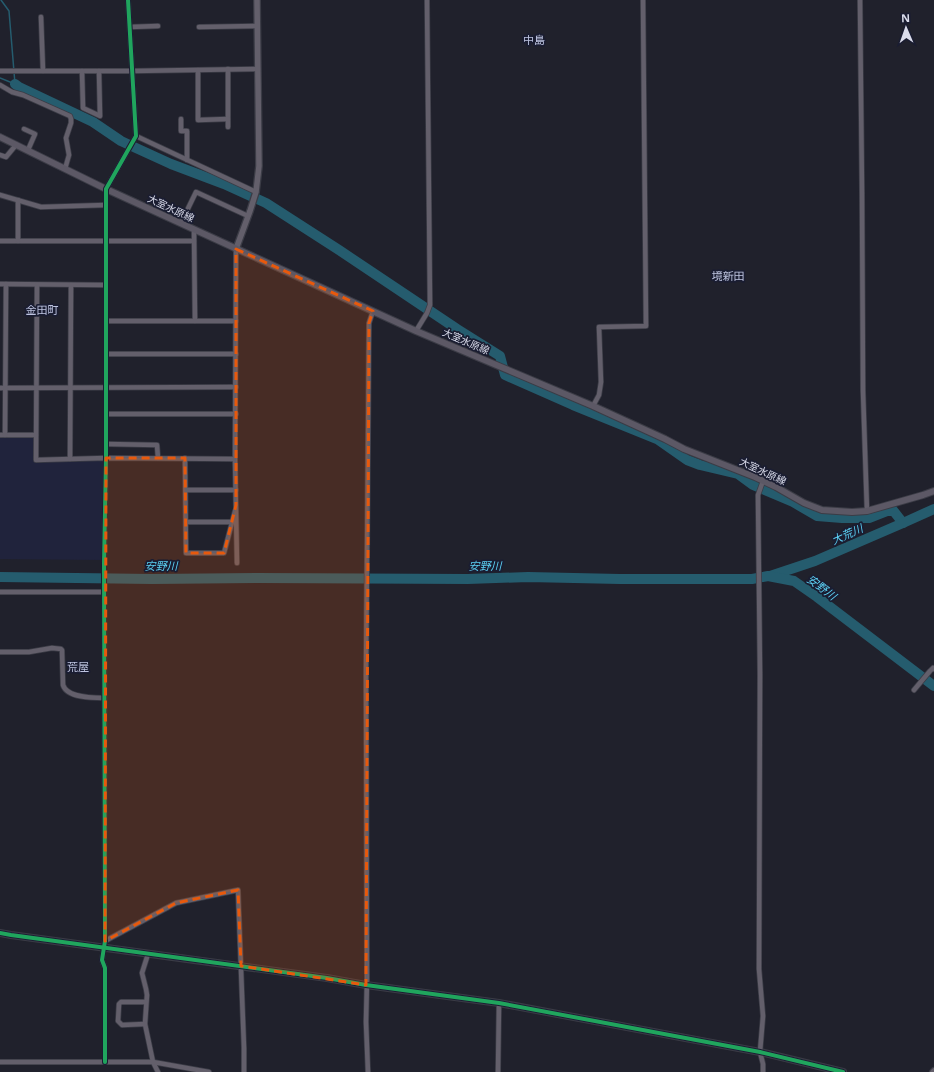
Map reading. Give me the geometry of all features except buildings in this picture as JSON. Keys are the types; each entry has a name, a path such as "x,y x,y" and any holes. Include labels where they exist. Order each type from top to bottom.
{"main road":[{"name":"大室水原線","path":"0,137 106,189 416,331 593,406 684,449 755,477 804,503 822,510 852,512 867,511 934,491"}],"street":[{"path":"104,1062 105,968 102,960 105,940 104,563 106,458 106,189 136,136 128,0"},
{"path":"238,563 235,459 236,249 256,192 259,166 257,0"},
{"path":"416,331 430,305 426,0"},
{"path":"593,406 599,395 601,382 599,327 646,326 643,0"},
{"path":"860,0 863,391 867,511"},
{"path":"41,17 43,71"},
{"path":"130,27 158,26"},
{"path":"199,27 257,26"},
{"path":"228,69 228,127"},
{"path":"0,71 258,69"},
{"path":"198,70 198,120 228,119"},
{"path":"82,71 83,108 100,116 99,71"},
{"path":"0,84 12,92 23,95 70,116 72,124 66,138 68,155 65,168"},
{"path":"181,119 182,131 187,131 188,160"},
{"path":"24,129 35,134 28,150"},
{"path":"136,136 256,192"},
{"path":"0,155 6,157 16,144"},
{"path":"181,223 196,192 248,216"},
{"path":"0,195 41,208 106,205"},
{"path":"18,200 18,241"},
{"path":"194,229 195,321"},
{"path":"0,241 194,241"},
{"path":"0,284 106,285"},
{"path":"6,284 2,435 36,435"},
{"path":"38,284 36,460 106,458 235,459"},
{"path":"70,459 71,285"},
{"path":"368,1072 366,1022 367,566 369,323 373,311"},
{"path":"106,321 236,321"},
{"path":"106,354 236,354"},
{"path":"3,388 236,387"},
{"path":"106,414 236,414"},
{"path":"106,444 157,445 158,458"},
{"path":"186,458 186,553 224,553 236,505"},
{"path":"762,482 759,491 758,565 759,968 764,1016 760,1052 763,1072"},
{"path":"186,490 236,490"},
{"path":"186,522 232,522"},
{"path":"0,592 104,590"},
{"path":"0,652 29,652 52,648 61,649 63,685 65,689 80,697 104,698"},
{"path":"916,688 932,670"},
{"path":"105,940 176,903 238,890 244,1072"},
{"path":"0,932 11,935 499,1003 760,1052 843,1072"},
{"path":"148,954 142,973 146,989 145,1024 153,1062 158,1072"},
{"path":"145,1024 122,1025 118,1021 119,1004 121,1002 146,1002"},
{"path":"498,1072 499,1003"},
{"path":"0,1062 153,1062 209,1072"}],"highlighted area":[{"path":"236,249 373,311 369,323 366,985 241,966 238,890 176,903 105,941 106,458 185,458 186,553 224,553 236,505"}],"shaded area":[{"path":"34,437 35,461 103,461 104,560 0,559 0,438"}],"waterway":[{"path":"0,78 15,84 9,11 1,0"},
{"path":"15,84 93,122 121,141 171,164 224,184 266,203 500,356 505,375 573,405 657,439 687,460 700,465 738,474 753,485 793,502 817,516 869,518 892,509 903,523"},
{"name":"大荒川","path":"770,576 815,561 934,509"},
{"name":"安野川","path":"0,577 152,579 468,579 528,577 752,579 768,576 794,581 934,686"}],"cycle path":[{"path":"105,1062 105,968 102,960 105,941 104,563 106,458 106,189 136,136 128,0"},
{"path":"0,933 499,1003 760,1052 843,1072"}],"district":[{"name":"中島","path":"534,39"},
{"name":"境新田","path":"728,275"},
{"name":"金田町","path":"42,309"},
{"name":"荒屋","path":"78,666"}]}
